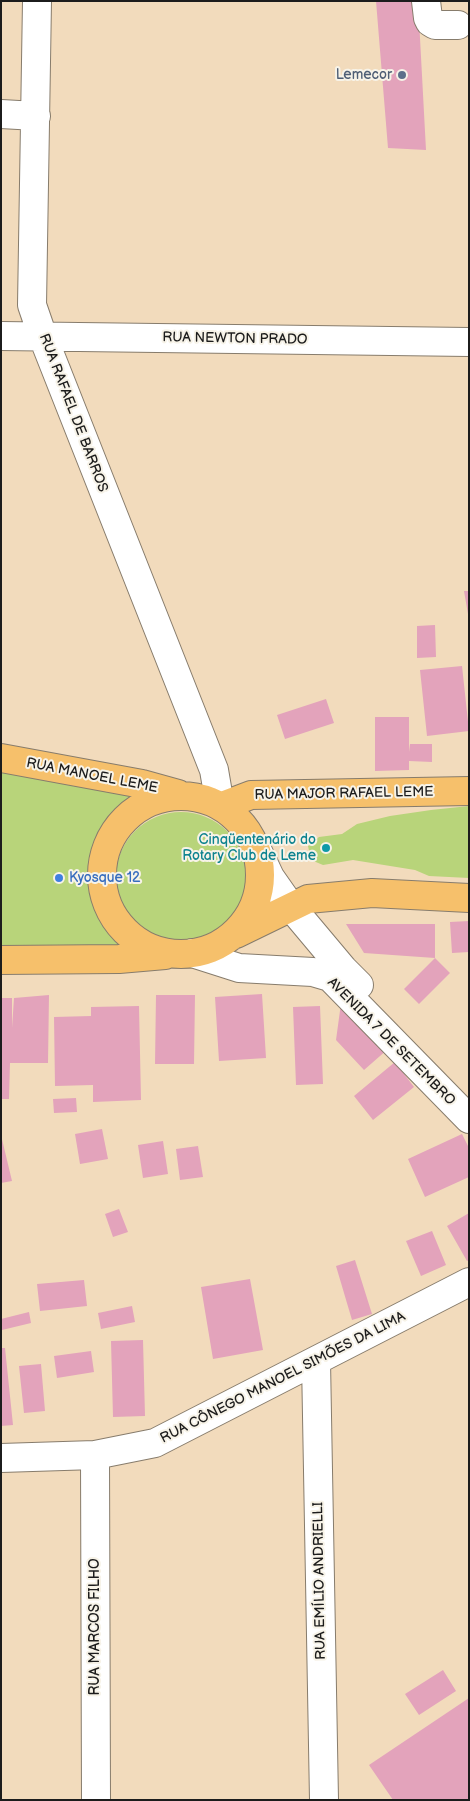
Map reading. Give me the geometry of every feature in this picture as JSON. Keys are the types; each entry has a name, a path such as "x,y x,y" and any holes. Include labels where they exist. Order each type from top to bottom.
{"main road":[{"name":"RUA MANOEL LEME","path":"1,758 142,784 182,796"},
{"name":"RUA MAJOR RAFAEL LEME","path":"221,806 251,796 469,791"},
{"path":"184,954 163,952 146,946 130,935 115,918 106,898 102,872 104,857 109,843 117,829 127,818 139,808 152,801 182,796 201,798 221,806 241,823 255,845 260,870 258,895 247,919 230,937"},
{"path":"1,960 119,959 184,954 212,948 230,937 308,899 372,893 469,898"}],"street":[{"name":"RUA RAFAEL DE BARROS","path":"37,1 32,305 214,770 221,806"},
{"path":"426,1 430,22 435,25 458,25"},
{"path":"1,114 36,116"},
{"name":"RUA NEWTON PRADO","path":"1,336 469,342"},
{"name":"AVENIDA 7 DE SETEMBRO","path":"255,845 270,877 291,906 343,969 469,1092"},
{"name":"AVENIDA 7 DE SETEMBRO","path":"184,954 239,968 313,972 330,977 469,1119"},
{"name":"RUA CÔNEGO MANOEL SIMÕES DA LIMA","path":"1,1458 94,1455 155,1443 469,1282"},
{"name":"RUA EMÍLIO ANDRIELLI","path":"316,1362 324,1800"},
{"name":"RUA MARCOS FILHO","path":"94,1455 96,1800"}],"green space":[{"path":"1,758 158,798 132,811 118,823 106,841 98,862 104,905 149,956 1,959"},
{"path":"469,806 469,878 429,876 415,870 353,860 323,865 311,860 308,846 319,837 342,834 357,824 390,816"},
{"path":"181,812 194,813 206,817 227,831 241,852 245,864 245,890 241,902 227,923 206,937 194,941 181,942 168,941 156,937 135,923 121,902 117,890 116,877 117,864 121,852 135,831 156,817 168,813"}],"building":[{"name":"Lemecor","path":"376,1 418,1 426,150 388,148"},
{"path":"464,591 469,591 469,614 468,614"},
{"path":"435,625 436,657 417,658 417,626"},
{"path":"462,666 469,731 427,736 420,670"},
{"path":"326,699 334,723 285,739 277,715"},
{"path":"375,717 409,717 409,752 410,744 432,744 432,762 409,761 409,770 375,771"},
{"path":"469,921 469,952 452,953 450,922"},
{"path":"346,924 435,924 435,958 364,953"},
{"path":"435,958 450,973 419,1004 404,989"},
{"path":"262,994 266,1058 219,1061 215,997"},
{"path":"49,995 48,1063 10,1063 9,1099 1,1099 1,998 12,998 12,1028 14,998"},
{"path":"156,995 195,995 194,1064 155,1064"},
{"path":"342,996 388,1049 364,1070 336,1040"},
{"path":"139,1006 141,1100 93,1102 93,1085 55,1086 54,1017 91,1016 91,1007"},
{"path":"320,1006 323,1084 296,1085 293,1007"},
{"path":"395,1062 414,1087 373,1120 354,1096"},
{"path":"76,1098 77,1112 54,1113 53,1099"},
{"path":"102,1129 108,1159 80,1164 75,1134"},
{"path":"462,1134 469,1148 469,1177 425,1197 408,1159"},
{"path":"1,1135 12,1181 1,1183"},
{"path":"163,1141 168,1174 143,1178 138,1145"},
{"path":"198,1146 203,1177 180,1180 176,1149"},
{"path":"119,1209 128,1232 113,1237 105,1214"},
{"path":"469,1213 469,1260 467,1261 447,1226"},
{"path":"432,1231 446,1265 421,1276 406,1241"},
{"path":"355,1260 372,1314 352,1320 336,1266"},
{"path":"250,1279 263,1350 213,1359 201,1287"},
{"path":"84,1280 87,1306 40,1311 37,1284"},
{"path":"132,1306 135,1322 101,1329 98,1313"},
{"path":"29,1312 31,1323 2,1330 1,1319"},
{"path":"143,1340 145,1416 113,1417 111,1341"},
{"path":"1,1348 5,1348 13,1425 1,1426"},
{"path":"91,1351 94,1372 57,1378 54,1356"},
{"path":"41,1364 45,1411 24,1413 19,1366"},
{"path":"443,1670 456,1691 419,1715 405,1694"},
{"path":"469,1698 469,1800 393,1800 369,1765"}],"place":[{"name":"Lemecor","path":"402,75"},
{"name":"Cinqüentenário do Rotary Club de Leme","path":"326,848"},
{"name":"Kyosque 12","path":"59,878"}]}
